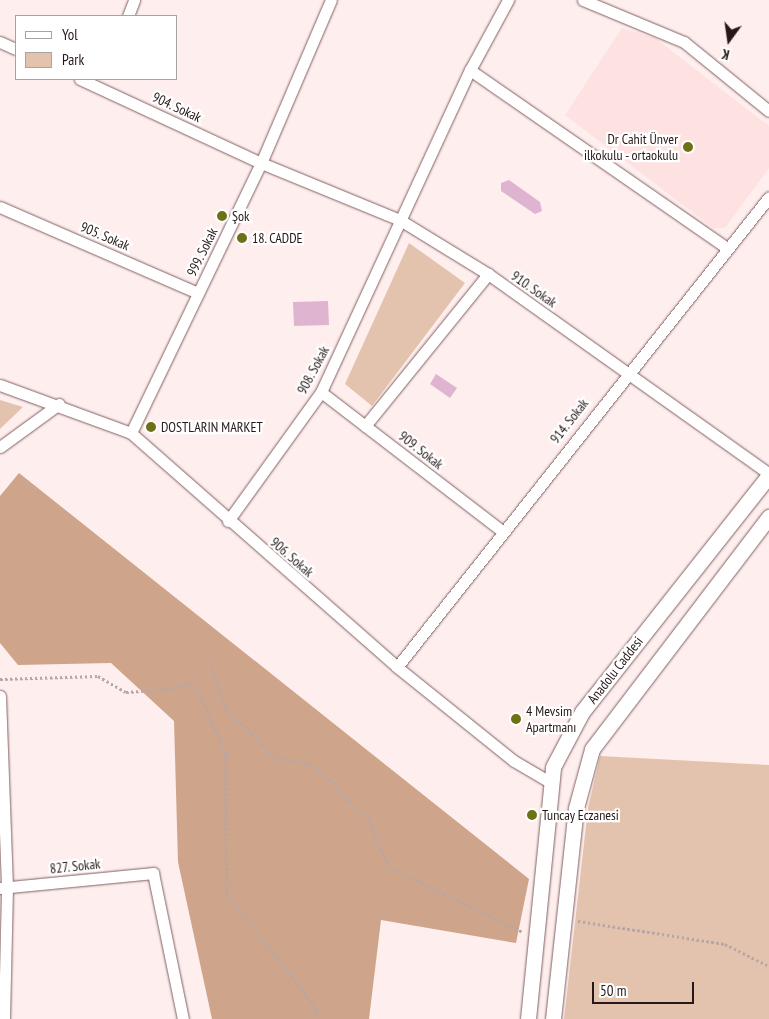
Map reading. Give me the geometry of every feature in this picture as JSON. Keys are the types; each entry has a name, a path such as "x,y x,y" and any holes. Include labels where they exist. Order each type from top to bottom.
{"main road":[{"name":"Anadolu Caddesi","path":"528,1019 550,782 553,767 582,712 769,475"},
{"name":"Anadolu Caddesi","path":"553,1019 576,808 592,749 769,517"}],"street":[{"path":"128,15 134,0"},
{"name":"999. Sokak","path":"131,433 261,163 332,0"},
{"name":"908. Sokak","path":"228,521 321,392 470,70 508,0"},
{"path":"583,0 684,42 769,112"},
{"path":"0,42 15,49"},
{"path":"470,70 728,248"},
{"name":"904. Sokak","path":"85,80 103,84 261,163"},
{"name":"910. Sokak","path":"261,163 400,220 488,274 769,475"},
{"name":"914. Sokak","path":"397,667 626,373 769,197"},
{"name":"905. Sokak","path":"0,207 198,293"},
{"path":"365,426 488,274"},
{"name":"906. Sokak","path":"0,385 59,404 131,433 228,521 397,667 514,761 550,782"},
{"name":"909. Sokak","path":"321,392 502,531"},
{"path":"0,447 59,404"},
{"path":"0,696 4,1019"},
{"name":"827. Sokak","path":"3,888 152,873 183,1019"}],"path":[{"path":"211,666 226,708 275,757 314,765 369,820 389,867 535,939"},
{"path":"0,679 98,676 126,692 170,689 194,682 226,753 227,894 318,1010 314,1019"},
{"path":"569,920 725,944 769,966"}],"shaded area":[{"name":"Dr Cahit Ünver ilkokulu - ortaokulu","path":"622,28 655,38 769,126 769,168 725,228 713,228 565,115"},
{"path":"509,180 540,202 542,211 535,214 501,191 501,183"},
{"path":"328,301 329,325 294,326 293,302"},
{"path":"436,374 457,388 450,398 430,384"},
{"path":"19,473 529,879 516,943 381,920 369,1019 212,1019 178,862 174,721 111,663 18,665 0,643 0,496"}],"green space":[{"path":"409,243 465,283 372,406 345,384"},
{"path":"0,400 23,407 0,429"},
{"path":"600,756 769,765 769,1019 564,1019 588,808"}],"place":[{"name":"Dr Cahit Ünver ilkokulu - ortaokulu","path":"688,147"},
{"name":"Şok","path":"222,216"},
{"name":"18. CADDE","path":"242,238"},
{"name":"DOSTLARIN MARKET","path":"151,427"},
{"name":"4 Mevsim Apartmanı","path":"516,719"},
{"name":"Tuncay Eczanesi","path":"532,815"}]}
